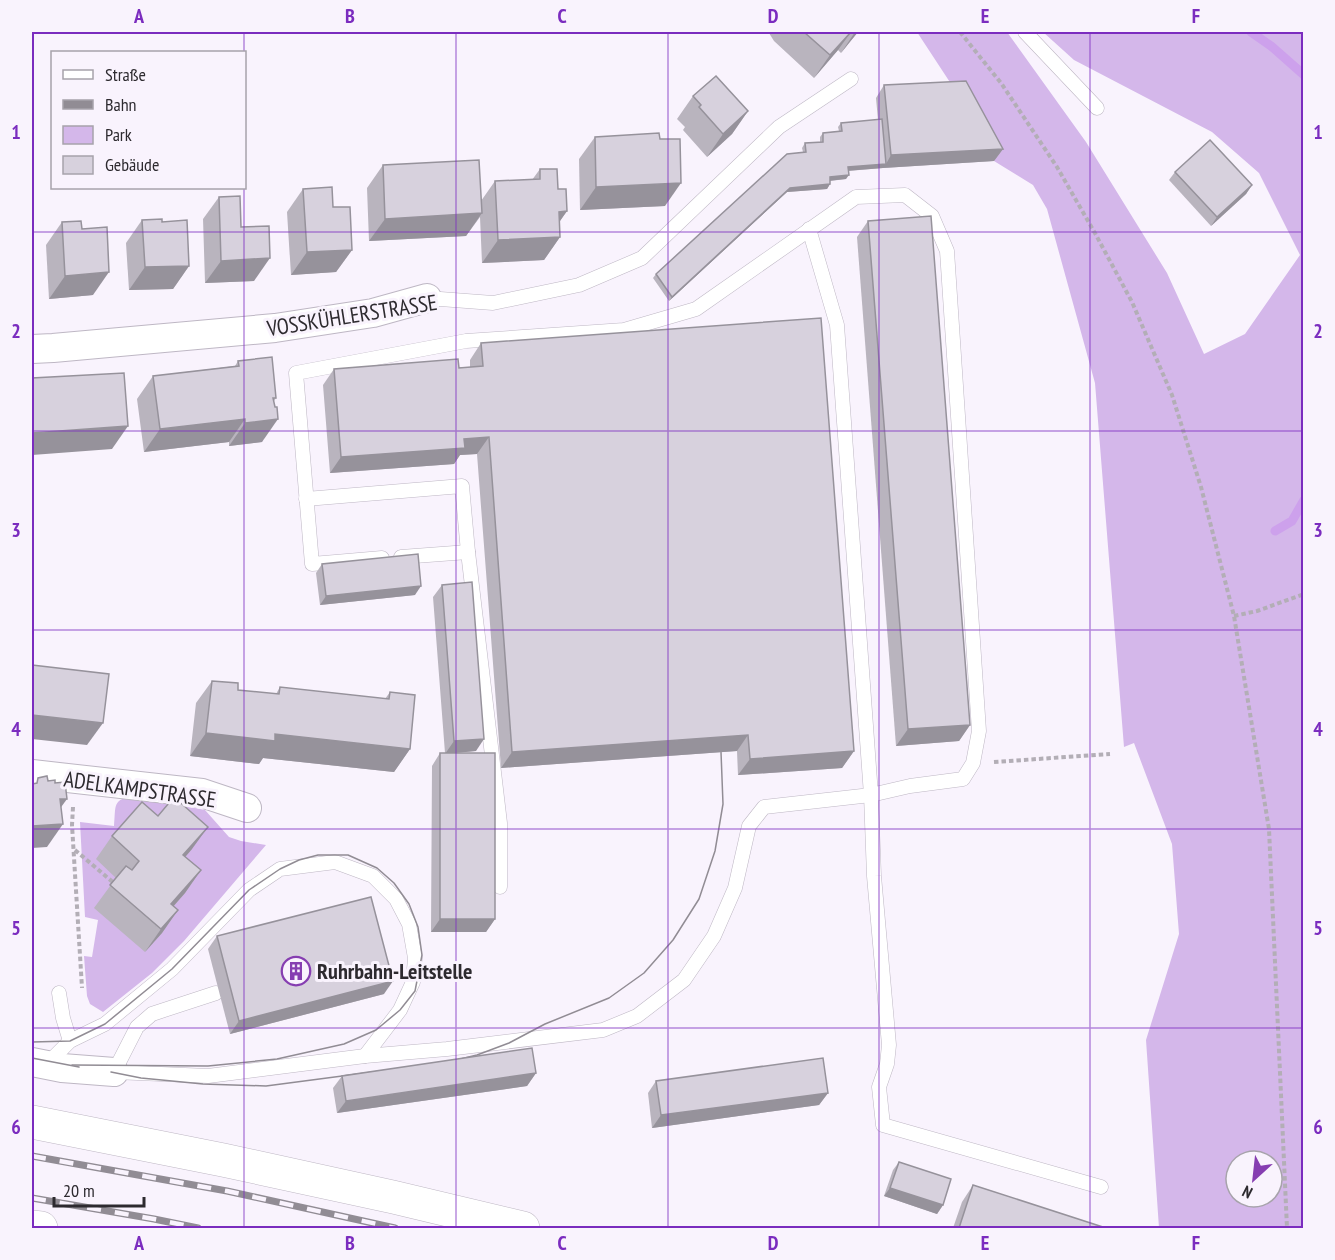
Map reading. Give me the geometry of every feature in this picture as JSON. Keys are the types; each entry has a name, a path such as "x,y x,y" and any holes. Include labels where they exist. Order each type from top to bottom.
{"highway":[{"path":"32,1122 223,1160 523,1228"},
{"path":"32,1227 42,1228"}],"street":[{"name":"VOSSKÜHLERSTRASSE","path":"32,349 275,328 373,313 427,298"},
{"name":"ADELKAMPSTRASSE","path":"32,774 202,793 247,808"},
{"path":"39,1063 62,1068 114,1072"}],"lane":[{"path":"1025,32 1097,108"},
{"name":"VOSSKÜHLERSTRASSE","path":"427,298 493,303 579,285 642,258 779,127 851,79"},
{"path":"216,993 152,1014 137,1027 114,1072 208,1076 603,1030 637,1016 684,980 714,936 735,888 749,826 764,807 871,795 910,786 963,779 973,763 978,731 947,251 932,216 905,195 856,197 696,309 624,330 466,341 296,373 312,564 468,552"},
{"path":"809,229 837,325 871,795 874,876 889,1045 887,1064 879,1087 883,1125 1101,1187"},
{"path":"306,499 462,486 500,823 500,887"},
{"path":"39,1063 70,1041 105,1024 172,969 249,890 280,869 335,862 373,876 396,899 409,924 415,958 413,982 400,1010 365,1056"},
{"path":"59,993 70,1041"}],"path":[{"path":"960,32 1001,83 1057,167 1132,302 1172,395 1201,487 1234,616 1269,829 1287,1228"},
{"path":"1234,616 1257,611 1304,594"},
{"path":"973,763 1110,754"},
{"path":"74,779 72,825 85,1034"},
{"path":"74,849 120,888"}],"green space":[{"path":"917,32 1007,32 1086,142 1167,273 1204,354 1245,334 1300,255 1259,173 1212,132 1074,60 1043,32 1303,32 1303,1228 1159,1228 1146,1040 1179,934 1172,844 1134,743 1124,747 1095,383 1047,209 1033,185 994,161 957,93"},
{"path":"135,796 205,810 229,837 266,845 184,941 152,973 103,1012 90,1004 87,996 84,956 92,957 98,920 85,917 80,822 114,826 115,808 119,801"}],"building":[{"path":"804,32 851,32 830,55"},
{"path":"716,76 748,111 723,134 699,107 701,105 693,96"},
{"path":"966,81 1003,149 891,155 884,85"},
{"path":"882,119 886,164 848,167 849,175 830,177 830,184 790,188 672,297 656,274 787,154 806,152 805,143 823,142 823,133 842,131 841,123"},
{"path":"659,133 660,139 680,139 681,183 596,187 595,137"},
{"path":"1210,140 1252,185 1217,217 1175,172"},
{"path":"479,160 482,213 385,219 383,165"},
{"path":"540,169 557,169 558,189 566,189 567,211 559,212 560,237 498,240 495,181 540,179"},
{"path":"332,187 333,207 350,207 352,250 307,252 303,189"},
{"path":"240,196 241,227 269,226 270,258 221,261 219,197"},
{"path":"931,216 970,725 908,729 868,221"},
{"path":"162,219 162,222 187,220 189,266 145,267 142,220"},
{"path":"81,221 82,229 107,227 109,272 65,276 62,222"},
{"path":"821,318 854,751 750,759 748,735 512,752 489,437 464,439 465,448 341,457 334,369 458,359 459,368 483,366 481,343"},
{"path":"272,357 276,398 273,398 275,407 277,407 278,419 245,423 245,419 160,429 153,376 239,366 238,361"},
{"path":"124,373 128,426 32,433 32,378"},
{"path":"418,554 421,586 326,596 322,564"},
{"path":"472,582 484,739 454,741 442,585"},
{"path":"32,665 109,674 103,723 32,715"},
{"path":"212,681 238,683 238,690 279,694 280,687 389,699 390,692 415,695 410,749 275,734 275,741 206,733"},
{"path":"440,753 495,753 495,919 440,919"},
{"path":"47,776 48,781 65,782 67,799 60,799 63,824 32,826 32,784 37,783 38,778"},
{"path":"174,797 208,827 183,855 201,870 171,904 178,910 161,929 110,885 126,866 132,870 139,861 112,836 142,802 158,816"},
{"name":"Ruhrbahn-Leitstelle","path":"371,897 393,981 239,1021 217,936"},
{"path":"532,1048 536,1073 346,1101 342,1076"},
{"path":"823,1058 828,1093 661,1115 656,1081"},
{"path":"899,1162 951,1179 943,1205 890,1188"},
{"path":"973,1185 1106,1228 959,1228"}],"waterway":[{"path":"1251,32 1304,75"},
{"path":"1275,531 1292,521 1304,500"}],"tram line":[{"path":"448,1062 477,1055 509,1043 545,1024 609,998 644,973 673,940 699,899 715,851 723,804 721,752"},
{"path":"32,1042 70,1041 105,1024 172,969 249,890 280,869 299,860 318,855 348,855 377,868 394,883 409,904 418,927 422,955 415,991 400,1010 376,1030 344,1044 277,1059 208,1066 72,1065"},
{"path":"32,1058 79,1067"},
{"path":"111,1072 141,1078 203,1084 266,1086 388,1070"}],"railway":[{"path":"32,1156 227,1191 395,1228"},
{"path":"32,1198 198,1228"}],"place":[{"name":"Ruhrbahn-Leitstelle","path":"296,971"}]}
